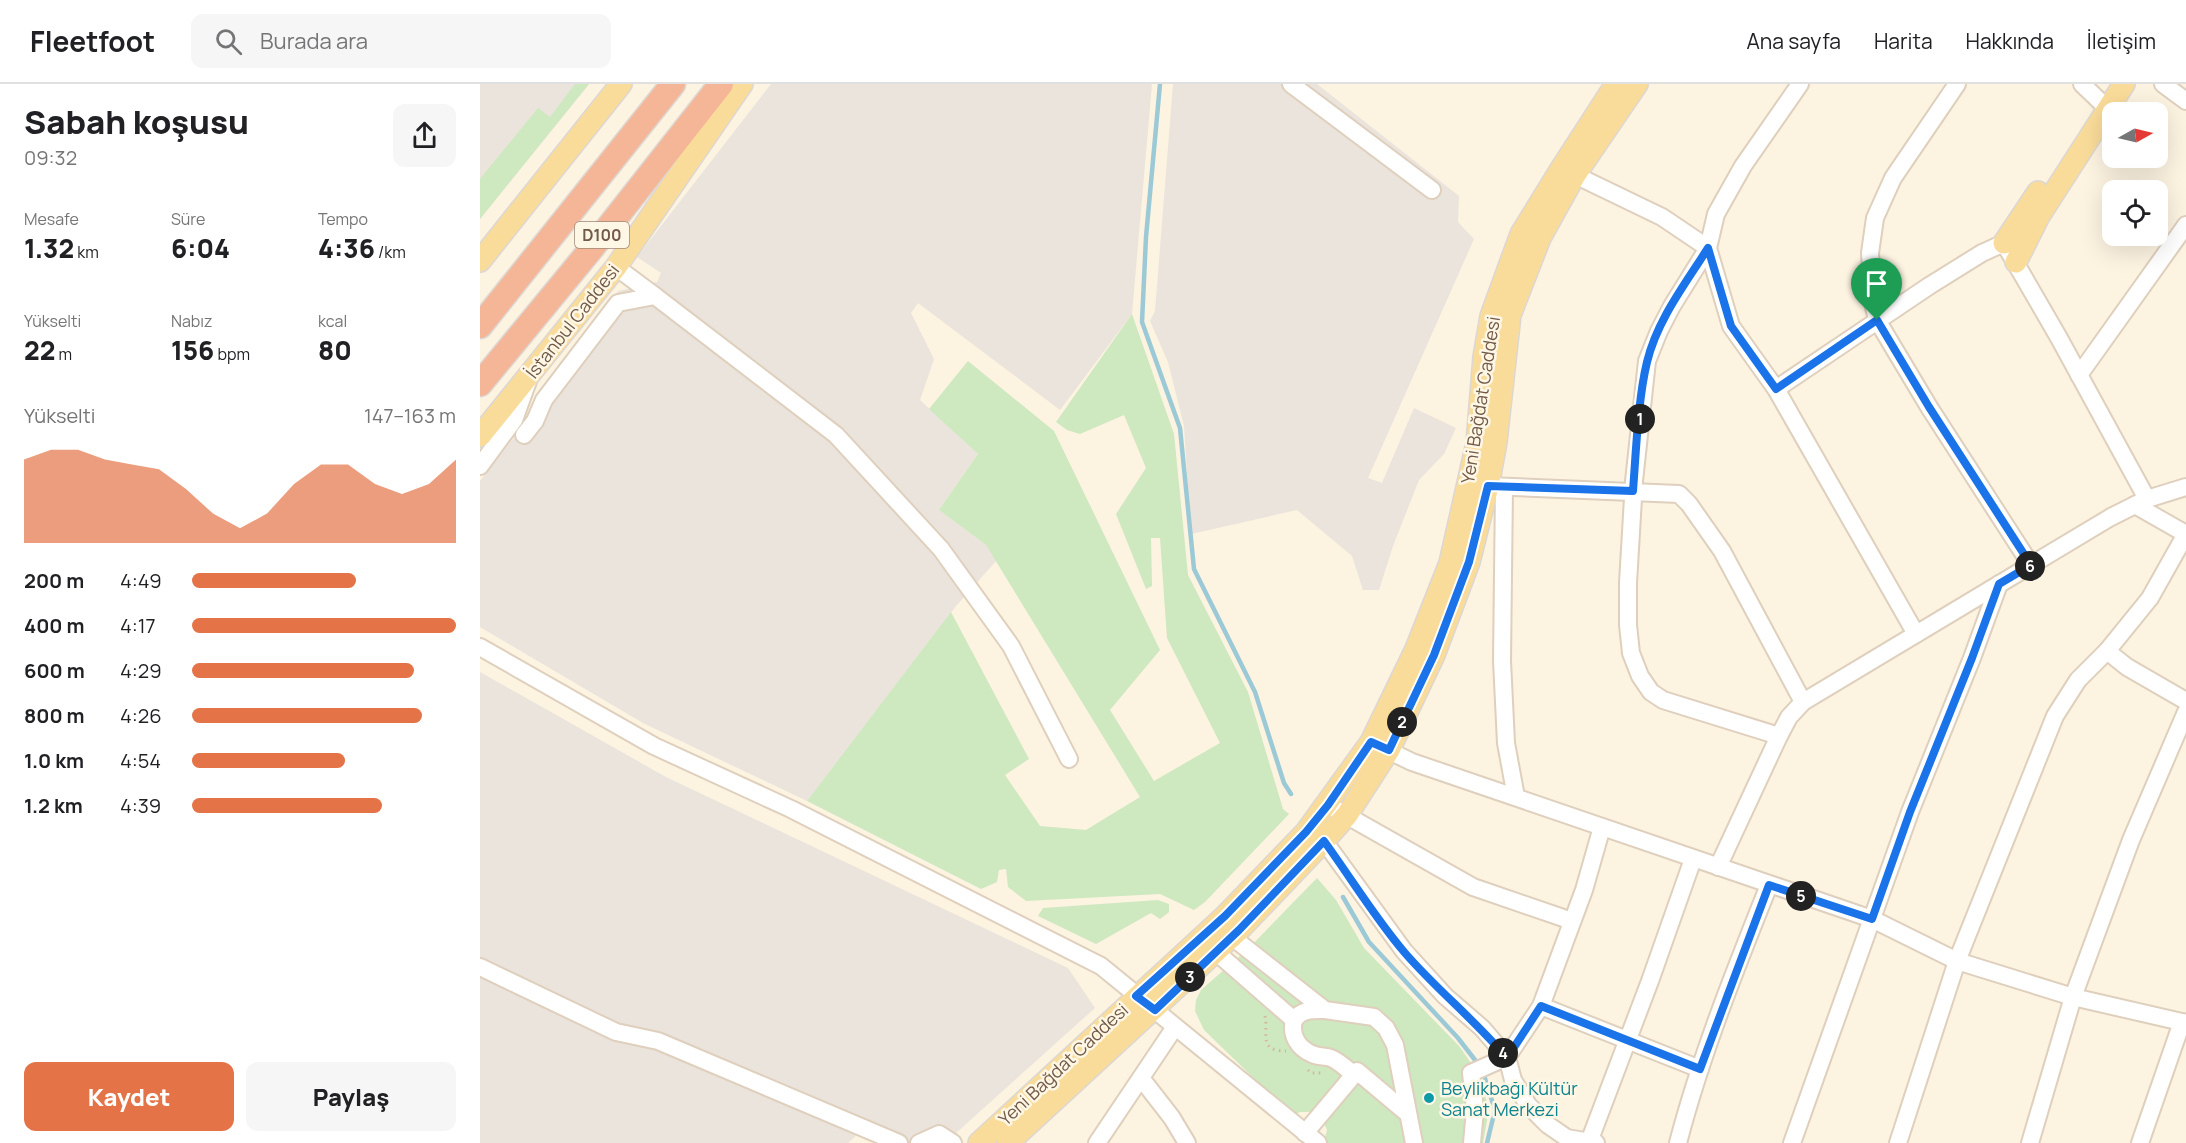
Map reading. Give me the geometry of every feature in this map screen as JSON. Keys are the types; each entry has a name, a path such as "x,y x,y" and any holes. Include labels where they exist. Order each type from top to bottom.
{"highway":[{"name":"D100","path":"480,327 673,84"},
{"name":"D100","path":"480,384 722,84"}],"main road":[{"path":"480,261 621,84"},
{"name":"İstanbul Caddesi","path":"480,436 616,267 742,84"},
{"name":"Yeni Bağdat Caddesi","path":"979,1143 1225,916 1306,832 1380,746 1450,563 1477,442 1484,357 1491,316 1521,234 1616,84"},
{"name":"Yeni Bağdat Caddesi","path":"1008,1143 1232,937 1347,815 1380,746 1434,655 1496,487 1496,442 1510,315 1540,238 1575,175 1637,84"},
{"path":"2004,243 2106,98 2124,84"},
{"path":"2016,262 2039,216 2106,98"}],"street":[{"path":"1292,84 1432,190"},
{"path":"1779,736 1663,700 1651,692 1640,676 1631,653 1628,583 1633,491 1647,361 1672,306 1708,248 1716,214 1743,166 1800,84"},
{"path":"1957,84 1893,178 1875,218 1870,253 1874,303 1877,320 1929,407 2031,565"},
{"path":"2082,84 2106,98"},
{"path":"2163,84 2186,101"},
{"path":"1575,175 1662,217 1708,248 1731,326 1776,389 1916,634"},
{"path":"2079,375 2186,225"},
{"path":"1776,389 1877,320 1982,253 2004,243 2079,375 2141,502 2186,534 2150,598 2107,651 2078,680 2055,716 1957,961 1898,1143"},
{"path":"616,267 836,435 941,549 1011,646 1069,759"},
{"path":"524,435 536,421 544,400 618,303 655,297"},
{"path":"480,466 514,420 530,374"},
{"path":"1516,797 1506,743 1496,487 1678,494 1689,504 1722,551 1803,702"},
{"path":"1718,867 1779,736 1789,717 1803,702 2141,502 2186,487"},
{"path":"1792,1143 1910,812 1999,584"},
{"path":"480,647 654,746 791,809 1101,966 1312,1138 1357,1071 1407,1113"},
{"path":"2107,651 2127,667 2186,701"},
{"path":"2030,1143 2073,997 2131,840 2186,712"},
{"path":"1380,746 1412,762 1872,919 1957,961 2073,997 2184,1022 2140,1143"},
{"path":"1328,805 1473,886 1572,921"},
{"path":"1472,1143 1475,1100 1471,1073 1507,1058 1541,1006 1572,921 1602,827"},
{"path":"1324,841 1404,951 1445,996 1482,1028 1507,1058 1513,1080 1528,1105 1567,1138 1585,1142 1627,1040 1693,859"},
{"path":"1678,1143 1700,1069 1769,885"},
{"path":"1232,937 1325,1010"},
{"path":"1216,952 1294,1020"},
{"path":"480,967 616,1032 658,1041 899,1143"},
{"path":"1541,1006 1700,1069"},
{"path":"1354,1075 1330,1058 1313,1054 1301,1046 1293,1036 1292,1027 1298,1013 1307,1010 1325,1010 1374,1017 1386,1028 1395,1045 1414,1143"},
{"path":"1097,1143 1175,1027"},
{"path":"1141,1078 1172,1118 1187,1143"},
{"path":"919,1143 939,1134 953,1143"}],"shaded area":[{"path":"480,84 589,84 480,219"},
{"path":"771,84 1152,84 1132,314 1060,410 918,303 911,313 934,359 920,400 978,454 939,510 986,545 996,561 956,606 807,801 643,723 480,627 480,481 528,420 538,392 618,291 657,282 661,273 637,257"},
{"path":"1173,84 1317,84 1459,196 1458,222 1474,239 1368,478 1382,483 1414,408 1456,428 1444,454 1419,480 1393,546 1379,590 1363,590 1352,556 1297,510 1191,534 1184,426 1168,362 1150,321 1155,311"},
{"path":"480,672 666,777 1068,968 1095,1008 945,1143 877,1143 857,1135 848,1143 480,1143"}],"green space":[{"path":"575,84 589,84 480,219 480,179 538,108 550,117"},
{"path":"1132,314 1174,434 1188,575 1248,692 1283,809 1289,814 1205,902 1194,910 1160,894 1026,901 1008,887 1006,869 999,870 997,882 981,889 807,801 951,612 1029,759 1005,775 1040,826 1086,830 1140,797 986,545 939,510 978,454 929,409 968,361 1054,431 1160,650 1110,710 1154,781 1220,743 1167,638 1160,538 1151,538 1152,586 1146,589 1116,514 1146,468 1124,415 1080,434 1067,430 1056,422"},
{"path":"1317,878 1336,900 1364,948 1459,1046 1478,1073 1489,1109 1483,1143 1326,1143 1324,1141 1327,1130 1324,1123 1313,1112 1300,1112 1293,1116 1204,1030 1195,1011 1196,1000 1201,990 1248,949"},
{"path":"1158,900 1169,904 1169,912 1160,919 1151,913 1096,944 1038,916 1043,908"}],"waterway":[{"path":"1160,84 1146,237 1142,322 1180,428 1194,569 1255,692 1284,783 1291,794"},
{"path":"1343,897 1369,942 1458,1038 1482,1069 1495,1110 1487,1143"}],"place":[{"name":"Beylikbağı Kültür Sanat Merkezi","path":"1429,1098"}],"route":[{"path":"1708,248 1731,326 1776,389 1877,320 1929,407 2031,565 1999,584 1910,812 1872,919 1769,885 1700,1069 1541,1006 1507,1058 1482,1028 1445,996 1404,951 1324,841 1239,930 1155,1010 1136,996 1225,916 1306,832 1328,805 1371,742 1389,750 1434,655 1469,562 1488,486 1633,491 1647,361 1672,306 1708,248"}]}
